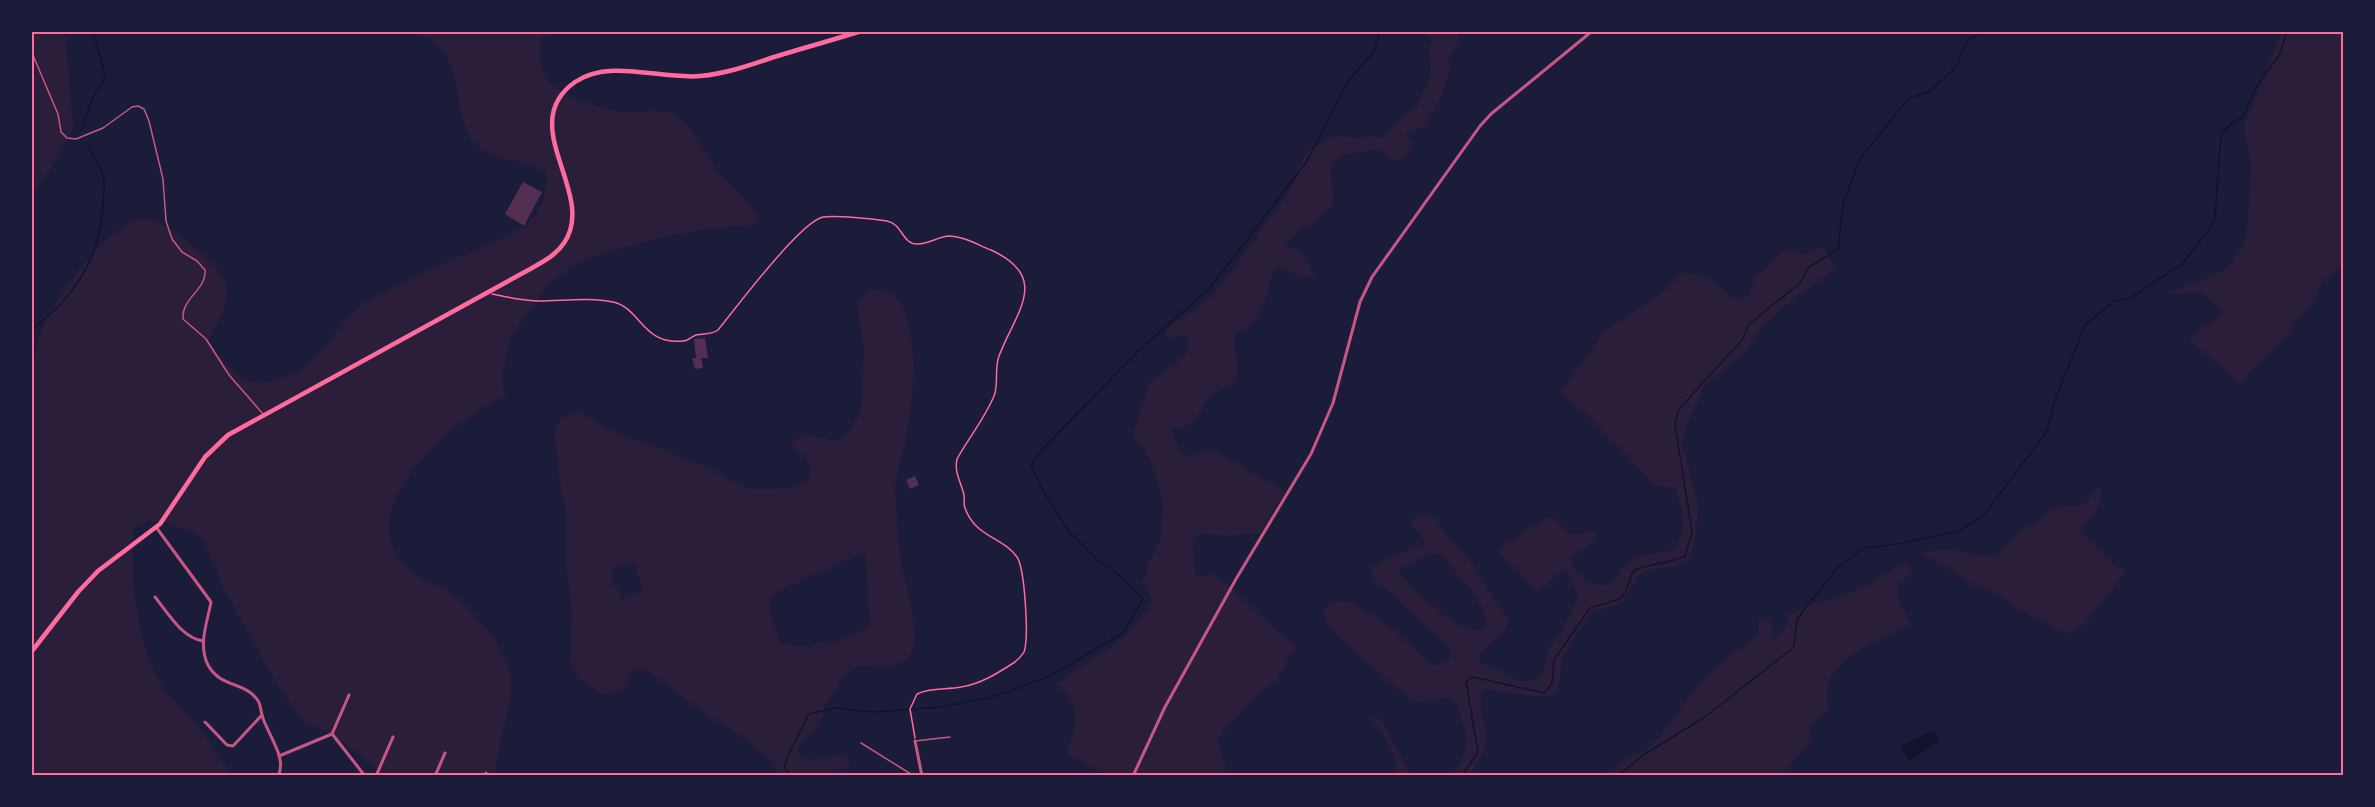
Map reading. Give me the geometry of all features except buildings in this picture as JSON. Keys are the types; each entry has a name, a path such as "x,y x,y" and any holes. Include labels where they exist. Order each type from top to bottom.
{"main road":[{"path":"32,651 78,592 98,571 156,527 168,514 212,448 228,435 552,256 564,243 573,219 572,206 553,137 551,121 556,105 574,83 589,75 603,72 684,77 722,73 858,32"}],"street":[{"path":"1133,776 1166,707 1236,579 1311,454 1333,403 1360,302 1372,277 1480,126 1491,114 1591,32"},
{"path":"156,527 211,602 203,641 209,666 218,678 245,689 256,697 279,756 278,776"},
{"path":"155,597 185,633 194,640 203,641"},
{"path":"279,756 332,734 349,695"},
{"path":"205,722 227,744 232,746 262,715"},
{"path":"332,734 365,776"},
{"path":"376,776 393,737"},
{"path":"915,741 922,776"},
{"path":"435,776 444,753"}],"lane":[{"path":"32,53 55,106 61,132 67,138 76,139 103,128 132,106 144,109 163,178 165,212 169,231 177,247 197,261 205,270 204,282 183,310 183,319 206,339 229,375 263,415"},
{"path":"915,741 950,737"},
{"path":"861,743 914,776"}],"path":[{"path":"486,293 535,301 613,302 625,307 649,332 664,339 684,341 696,335 718,330 803,229 820,218 887,222 898,226 908,242 912,244 950,236 959,237 1012,261 1018,267 1025,282 1025,292 996,364 994,396 957,459 956,471 964,494 966,510 980,530 1009,549 1021,565 1024,579 1025,648 1016,661 978,683 916,694 910,709 915,741"}],"shaded area":[{"path":"32,32 65,32 73,129 52,166 32,194"},
{"path":"408,32 554,32 541,38 540,48 542,68 552,85 582,101 606,109 625,112 655,111 676,116 687,125 717,170 759,219 752,225 707,229 664,237 593,256 567,269 546,288 511,336 502,376 505,396 464,420 452,430 418,464 399,490 393,504 389,532 398,557 421,578 447,590 458,599 486,629 507,662 510,672 510,697 495,775 381,775 332,734 303,721 276,683 226,593 203,540 192,532 163,522 149,521 134,527 133,545 134,586 146,649 161,684 203,733 231,775 32,776 32,366 45,322 72,279 99,247 127,224 141,219 155,221 187,241 219,271 227,289 223,310 209,341 232,370 246,380 267,383 299,371 310,363 353,312 364,304 404,281 500,240 524,226 535,216 544,197 547,174 529,164 498,157 479,148 466,129 451,65 445,54 431,40"},
{"path":"1422,32 1461,32 1458,34 1459,41 1448,58 1450,71 1440,100 1424,126 1405,134 1413,143 1409,150 1397,160 1388,158 1377,150 1346,155 1336,161 1331,173 1333,194 1329,209 1319,219 1300,230 1285,247 1300,252 1315,274 1314,278 1296,275 1279,267 1274,270 1259,314 1246,328 1236,334 1234,345 1238,370 1235,380 1212,394 1197,417 1188,425 1171,428 1179,451 1188,456 1206,450 1216,451 1285,492 1260,533 1226,536 1196,535 1192,542 1196,576 1212,575 1228,585 1276,630 1289,639 1297,650 1287,659 1285,668 1276,681 1249,702 1217,740 1226,769 1222,775 1115,775 1099,772 1078,759 1067,756 1074,726 1074,709 1071,700 1056,684 1117,643 1150,608 1152,599 1142,582 1147,574 1148,564 1160,542 1163,504 1151,461 1133,436 1149,383 1176,364 1187,352 1188,344 1185,335 1170,339 1166,333 1167,329 1188,313 1202,306 1220,287 1292,187 1307,151 1336,135 1357,138 1386,136 1398,120 1417,107 1429,80 1431,69 1429,48 1433,40"},
{"path":"2282,32 2343,32 2343,265 2322,281 2315,300 2299,316 2288,334 2240,383 2189,340 2224,312 2202,293 2167,293 2224,271 2242,248 2247,236 2251,167 2244,126"},
{"path":"1824,247 1835,269 1781,308 1757,334 1745,352 1705,385 1689,419 1682,442 1698,505 1696,533 1691,554 1687,560 1674,567 1651,569 1641,573 1621,604 1591,612 1562,658 1559,688 1552,696 1527,696 1485,690 1481,701 1486,735 1482,755 1470,775 1450,775 1463,759 1466,741 1463,721 1455,702 1446,697 1419,703 1407,697 1329,628 1323,613 1339,601 1351,602 1389,626 1431,664 1443,664 1451,655 1446,643 1370,575 1372,568 1424,544 1423,537 1409,522 1426,514 1436,520 1447,537 1469,559 1507,619 1506,628 1480,655 1479,662 1520,681 1532,681 1543,675 1548,649 1560,634 1578,598 1575,587 1565,570 1537,592 1516,568 1499,554 1501,548 1545,518 1553,518 1566,531 1573,534 1597,532 1593,542 1573,557 1570,562 1583,578 1602,585 1615,580 1632,559 1673,548 1679,542 1683,525 1676,488 1656,486 1585,412 1560,391 1591,352 1603,332 1662,293 1682,273 1705,278 1738,300 1748,296 1756,276 1778,255 1787,250 1804,254","holes":["1431,553 1439,554 1481,606 1486,624 1481,629 1473,631 1452,620 1433,606 1399,574 1399,570"]},
{"path":"873,289 883,291 900,300 908,321 912,344 910,415 895,483 895,494 900,554 914,622 914,644 907,658 895,665 857,667 847,673 829,698 819,724 799,746 798,754 812,760 845,754 850,762 848,767 832,775 777,775 773,762 738,734 700,710 649,672 640,668 632,672 622,690 604,695 579,679 570,662 572,610 566,564 566,511 561,491 556,428 561,418 580,412 615,432 703,465 748,489 791,488 808,480 811,469 807,459 790,444 797,439 810,436 841,440 849,432 861,411 864,350 857,304 865,294","holes":["865,551 870,623 866,629 829,645 821,641 808,647 780,643 769,608 775,593","633,561 643,589 620,600 618,589 613,585 611,570"]},
{"path":"2100,485 2098,504 2080,532 2111,563 2127,570 2087,621 2072,634 2058,630 2014,606 1992,590 1973,585 1950,569 1920,554 1937,550 1953,550 1979,556 1992,556 2001,552 2020,531 2059,506 2078,506 2086,502"},
{"path":"1906,564 1913,572 1897,587 1897,596 1910,623 1860,650 1837,669 1830,680 1827,692 1829,710 1809,726 1812,738 1782,775 1603,775 1625,759 1644,751 1658,739 1700,683 1734,652 1752,641 1759,632 1759,620 1767,617 1772,623 1772,641 1786,625 1788,616 1812,605 1857,590"},
{"path":"1374,717 1381,719 1410,775 1396,775 1393,753 1386,739 1372,721"},
{"path":"1934,730 1939,740 1909,762 1901,746"}],"waterway":[{"path":"81,130 94,95 103,82 105,74 93,32"},
{"path":"791,776 784,767 809,714 836,708 873,712 941,707 992,697 1050,676 1123,633 1143,599 1122,577 1097,559 1069,532 1043,491 1031,465 1039,453 1139,350 1209,289 1305,164 1349,80 1373,53 1380,32"},
{"path":"1462,776 1478,752 1466,682 1473,677 1544,693 1552,684 1554,660 1590,608 1620,599 1626,591 1633,571 1685,556 1692,532 1675,425 1679,409 1742,340 1749,324 1800,283 1808,268 1838,249 1843,204 1860,159 1908,99 1930,91 1956,67 1966,43 1981,32"},
{"path":"1618,776 1643,755 1705,717 1794,647 1797,619 1837,568 1864,548 1898,544 1959,531 1983,516 2047,431 2054,402 2085,325 2114,301 2130,298 2182,264 2208,231 2215,217 2221,135 2234,121 2242,118 2258,84 2280,54 2287,32"},
{"path":"32,329 61,304 72,290 83,275 97,242 104,183 100,167 86,143"}]}
